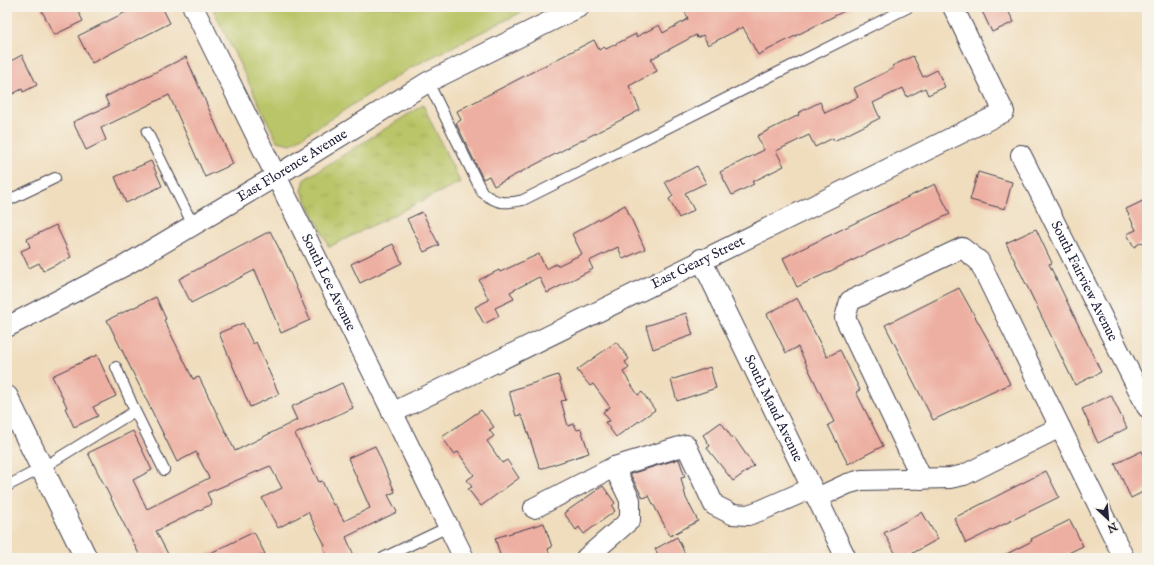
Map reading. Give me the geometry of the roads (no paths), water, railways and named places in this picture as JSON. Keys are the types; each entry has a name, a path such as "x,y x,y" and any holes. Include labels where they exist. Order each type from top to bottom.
{"street":[{"name":"South Lee Avenue","path":"193,7 464,558"},
{"name":"East Florence Avenue","path":"7,327 126,265 276,176 428,82 579,7"},
{"name":"East Geary Street","path":"392,413 701,259 1004,112 953,7"},
{"name":"South Fairview Avenue","path":"1021,155 1147,407"},
{"path":"922,479 845,318 850,300 962,248 979,261 1124,558"},
{"name":"South Maud Avenue","path":"701,259 846,558"},
{"path":"7,397 86,558"},
{"path":"534,508 614,467 686,445 714,504 732,514 748,515 814,493 861,480 950,478 964,475 1060,427"},
{"path":"586,558 630,520 630,500 614,467"}],"lane":[{"path":"428,82 482,192 490,199 500,204 510,204 524,200 909,7"},
{"path":"146,132 193,225"},
{"path":"7,201 55,178"},
{"path":"116,367 135,411 164,470"},
{"path":"7,486 42,468 135,411"},
{"path":"383,558 448,527"}]}
